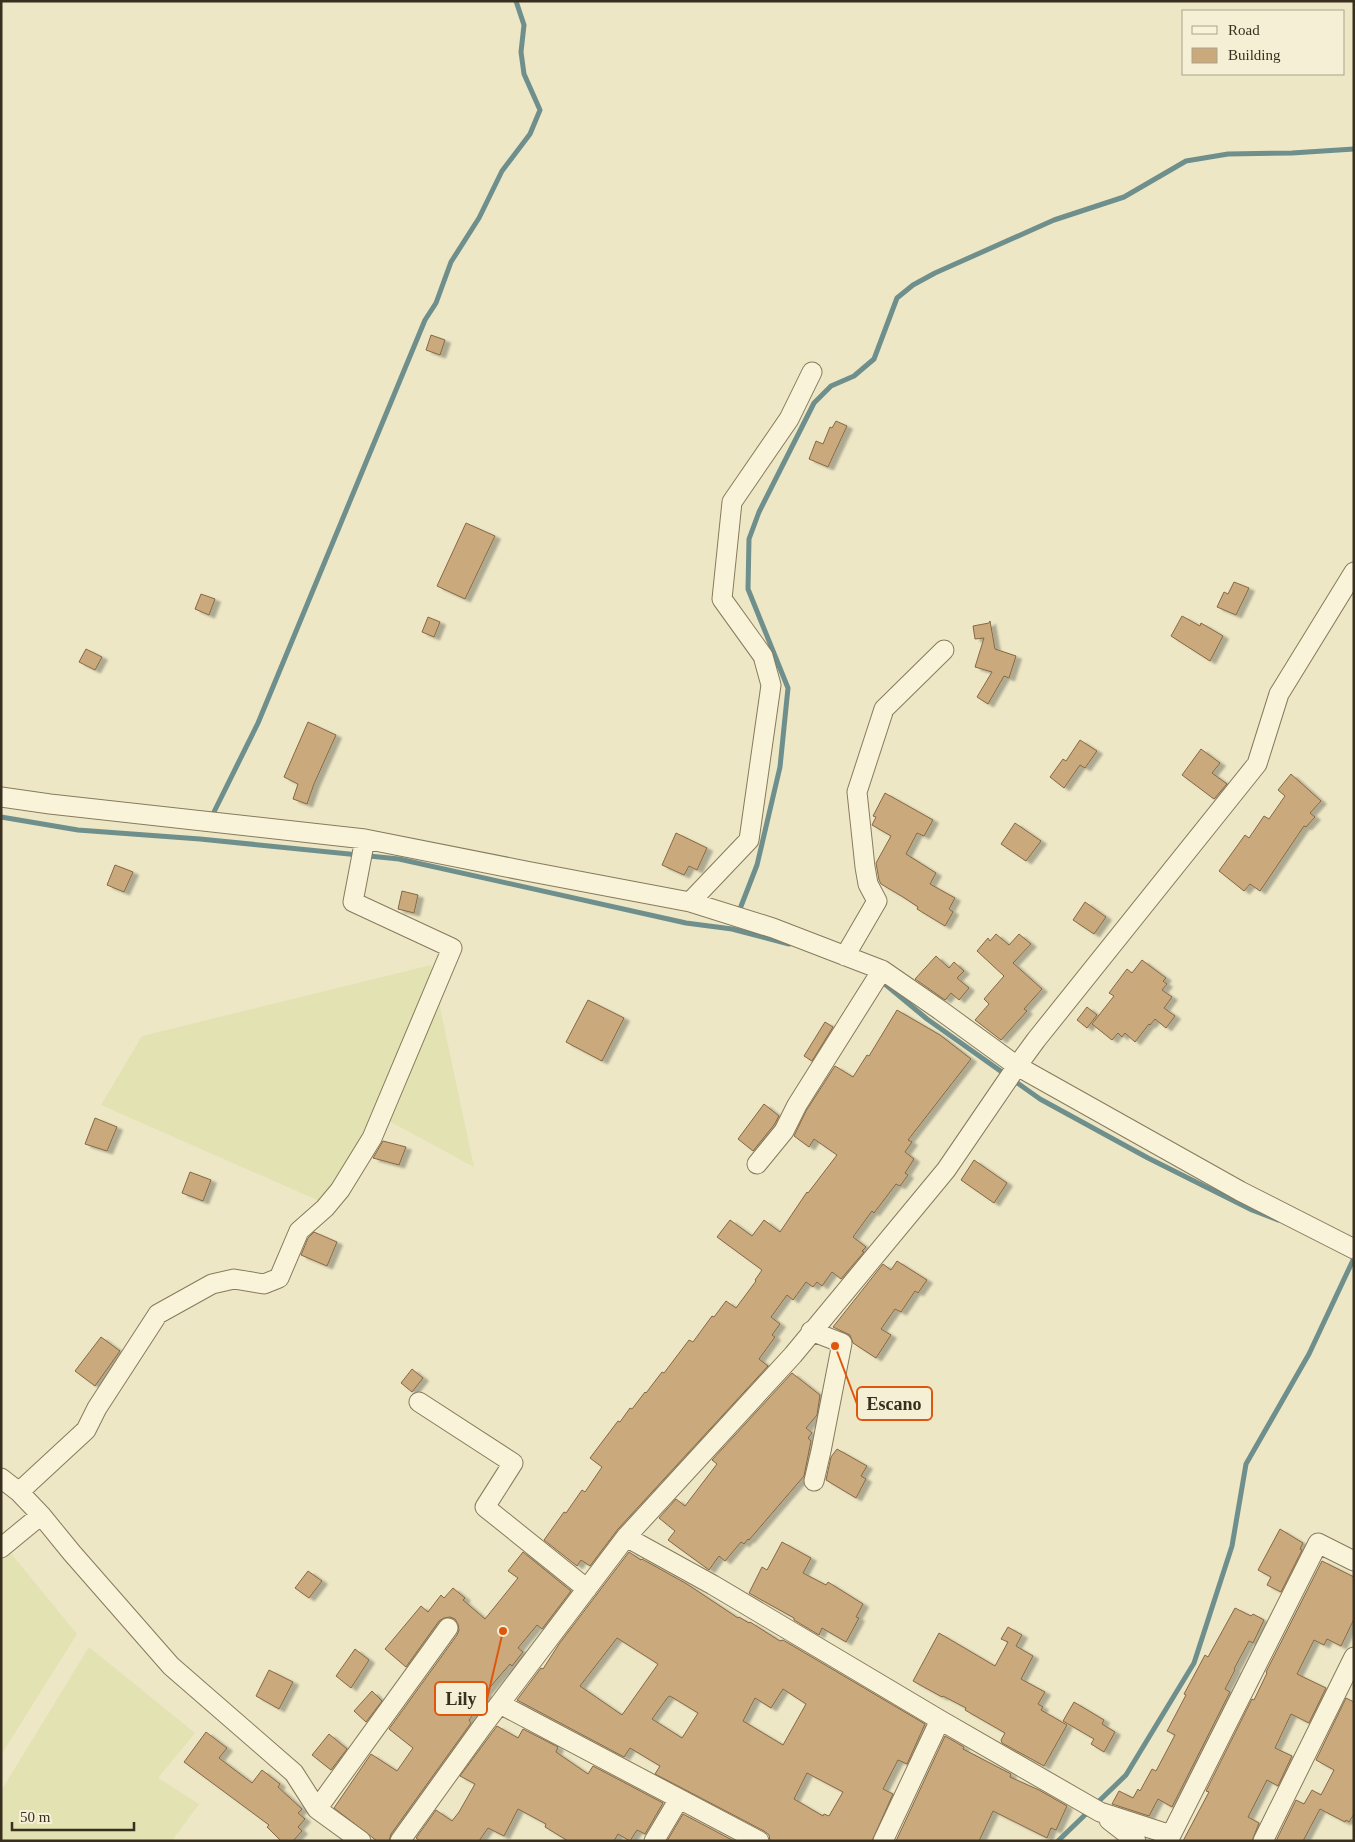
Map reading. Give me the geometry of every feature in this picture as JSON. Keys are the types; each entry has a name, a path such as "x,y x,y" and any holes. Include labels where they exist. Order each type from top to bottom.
{"street":[{"path":"690,902 749,840 771,685 763,656 722,599 732,502 789,419 812,372"},
{"path":"400,1841 626,1537 793,1355 946,1170 1017,1066 1258,764 1279,694 1354,572"},
{"path":"845,956 877,901 868,884 857,792 884,709 944,650"},
{"path":"1,797 365,839 690,902 773,928 882,970 1017,1066 1240,1191 1354,1249"},
{"path":"19,1492 86,1430 97,1408 158,1314 212,1284 234,1279 264,1284 279,1278 299,1231 340,1190 372,1138 452,948 353,902 365,839"},
{"path":"757,1164 784,1131 797,1105 882,970"},
{"path":"811,1331 842,1343 822,1451 814,1481"},
{"path":"419,1402 514,1463 485,1507 587,1589"},
{"path":"1,1478 19,1492 41,1515 171,1666 294,1773 317,1809 360,1841"},
{"path":"1,1548 41,1515"},
{"path":"626,1537 713,1585 940,1720 1100,1812 1136,1841"},
{"path":"1100,1812 1170,1838 1318,1543 1354,1561"},
{"path":"317,1809 448,1628"},
{"path":"1263,1841 1354,1656"},
{"path":"500,1704 759,1841"},
{"path":"883,1841 940,1720"},
{"path":"654,1841 680,1799"}],"green space":[{"path":"431,965 474,1167 376,1114 326,1204 101,1105 142,1036"},
{"path":"9,1551 77,1634 1,1755 1,1560"},
{"path":"89,1647 195,1733 158,1778 199,1804 172,1841 1,1841 1,1791"}],"building":[{"path":"431,335 445,340 440,355 426,350"},
{"path":"836,421 847,426 828,467 809,459 816,441 823,444 830,427 832,428"},
{"path":"466,523 495,536 465,599 437,586"},
{"path":"1234,582 1249,588 1236,615 1217,607 1224,592 1228,594"},
{"path":"201,594 215,599 209,615 195,609"},
{"path":"1182,616 1200,626 1201,623 1223,636 1210,661 1171,636"},
{"path":"428,617 440,622 434,637 422,632"},
{"path":"990,621 995,649 1016,656 1009,678 1004,676 988,704 977,697 992,672 975,667 984,638 975,639 973,626 989,623"},
{"path":"86,649 102,657 95,670 79,662"},
{"path":"308,722 336,735 307,804 293,799 298,784 284,777"},
{"path":"1080,740 1097,751 1085,768 1080,765 1064,788 1050,777 1063,759 1066,761"},
{"path":"1201,749 1220,763 1212,773 1227,784 1214,799 1182,775"},
{"path":"1291,774 1321,801 1310,813 1315,817 1306,827 1304,826 1260,891 1250,884 1244,891 1219,871 1245,835 1249,838 1264,816 1269,819 1285,796 1278,790"},
{"path":"885,793 933,820 924,836 917,833 906,854 936,873 930,884 955,898 949,909 953,912 945,926 881,884 879,880 876,863 891,836 872,825 876,817 873,816"},
{"path":"1015,823 1041,841 1026,861 1001,844"},
{"path":"676,833 707,848 697,870 689,866 684,875 662,865"},
{"path":"115,865 133,872 124,892 107,885"},
{"path":"402,891 418,895 414,913 398,909"},
{"path":"1085,902 1106,917 1094,934 1073,920"},
{"path":"996,934 1009,945 1019,934 1031,944 1013,963 1042,989 1024,1009 1027,1011 1001,1040 975,1020 989,1004 984,999 1004,976 977,951 988,938 990,941"},
{"path":"936,956 949,968 954,962 964,971 957,978 969,988 959,1000 951,993 945,1000 915,979"},
{"path":"1142,960 1166,978 1163,981 1167,984 1162,990 1172,997 1164,1008 1175,1016 1166,1028 1155,1019 1135,1042 1125,1033 1122,1037 1118,1033 1112,1040 1092,1024 1114,996 1109,993 1127,969 1132,973"},
{"path":"588,1000 624,1018 602,1061 566,1042"},
{"path":"1087,1007 1097,1015 1087,1028 1077,1020"},
{"path":"897,1010 940,1035 971,1059 908,1140 912,1142 905,1152 914,1159 905,1173 908,1175 900,1186 896,1184 874,1213 872,1211 853,1237 866,1247 862,1251 864,1252 841,1279 832,1272 822,1286 817,1282 813,1287 806,1282 793,1300 787,1295 771,1317 780,1324 772,1335 775,1337 759,1359 768,1366 618,1529 590,1566 581,1560 577,1566 544,1540 582,1490 585,1492 602,1467 590,1458 618,1421 620,1422 630,1408 632,1409 662,1372 664,1373 689,1340 693,1342 712,1316 714,1317 726,1301 736,1308 762,1270 717,1237 730,1220 752,1236 764,1220 780,1232 807,1192 837,1155 814,1139 809,1147 794,1136 806,1111 835,1066 853,1077 867,1055 869,1056"},
{"path":"825,1022 833,1027 812,1061 804,1056"},
{"path":"764,1104 779,1116 753,1151 738,1139"},
{"path":"95,1118 117,1127 107,1151 85,1144"},
{"path":"383,1141 406,1147 399,1165 373,1158"},
{"path":"974,1160 1007,1183 994,1203 961,1180"},
{"path":"190,1172 211,1180 203,1201 182,1193"},
{"path":"314,1232 337,1242 327,1266 301,1255 308,1238"},
{"path":"897,1261 927,1280 918,1293 915,1291 901,1312 895,1309 881,1329 891,1335 876,1358 853,1343 850,1335 833,1327 883,1264 891,1270"},
{"path":"101,1337 120,1351 95,1386 75,1371"},
{"path":"412,1369 423,1378 412,1392 401,1383"},
{"path":"792,1373 820,1395 817,1415 806,1428 812,1433 808,1438 811,1441 804,1476 749,1540 744,1544 741,1542 725,1561 719,1556 709,1570 668,1540 675,1531 659,1518 676,1499 685,1506 717,1464 712,1460"},
{"path":"837,1449 867,1466 861,1476 866,1479 856,1498 826,1480 831,1457"},
{"path":"1280,1529 1303,1543 1300,1549 1302,1550 1281,1592 1267,1585 1271,1577 1258,1570"},
{"path":"782,1542 811,1558 803,1573 826,1585 828,1582 863,1604 856,1617 859,1618 846,1642 822,1628 819,1635 794,1620 794,1618 749,1593 762,1567 767,1570"},
{"path":"523,1552 571,1591 542,1629 537,1625 518,1648 523,1652 485,1693 488,1696 469,1720 471,1723 391,1834 389,1841 377,1841 334,1808 371,1754 397,1771 413,1748 389,1729 457,1635 459,1630 458,1624 455,1619 450,1617 439,1621 406,1667 385,1649 421,1606 428,1612 441,1595 444,1598 453,1588 465,1598 463,1600 485,1619 518,1578 508,1571"},
{"path":"629,1552 687,1584 738,1618 750,1622 780,1641 783,1640 925,1724 907,1764 898,1760 883,1789 893,1794 872,1841 770,1841 769,1835 764,1831 655,1774 660,1766 630,1748 624,1757 517,1700 541,1668 543,1669 559,1644","holes":["617,1638 658,1664 622,1715 580,1686","783,1689 806,1704 783,1745 743,1721 755,1698 771,1708","670,1696 698,1713 682,1738 652,1719","807,1773 843,1792 829,1816 824,1814 823,1816 794,1799"]},
{"path":"1322,1561 1354,1577 1354,1619 1341,1646 1327,1639 1324,1645 1314,1640 1297,1674 1326,1688 1309,1723 1291,1714 1275,1748 1292,1756 1278,1786 1267,1780 1248,1817 1259,1823 1252,1841 1183,1841 1209,1792 1206,1791 1252,1699 1254,1700 1266,1672"},
{"path":"308,1571 322,1581 309,1598 295,1588"},
{"path":"1235,1608 1264,1620 1253,1643 1249,1641 1234,1669 1225,1689 1230,1692 1172,1807 1158,1799 1149,1816 1112,1804 1119,1791 1133,1798 1138,1789 1140,1791 1152,1769 1156,1771 1175,1735 1167,1731 1186,1695 1184,1694 1205,1655 1208,1657"},
{"path":"1008,1627 1022,1635 1016,1646 1033,1656 1021,1679 1045,1692 1038,1704 1043,1707 1041,1710 1067,1725 1044,1766 1002,1743 1001,1740 1005,1733 965,1710 966,1708 913,1681 939,1633 995,1666 1008,1642 1001,1639"},
{"path":"355,1649 369,1660 351,1688 336,1676"},
{"path":"269,1670 293,1682 279,1709 256,1696"},
{"path":"372,1691 382,1701 366,1722 354,1711"},
{"path":"1346,1698 1354,1702 1354,1814 1349,1822 1346,1820 1345,1822 1320,1809 1303,1841 1276,1841 1296,1800 1304,1804 1312,1790 1321,1795 1334,1770 1316,1760"},
{"path":"1074,1702 1104,1720 1102,1724 1115,1732 1104,1752 1091,1744 1094,1739 1063,1721"},
{"path":"497,1726 518,1738 523,1729 558,1747 556,1752 588,1774 593,1766 663,1803 645,1834 637,1830 630,1841 618,1834 614,1841 568,1841 545,1827 546,1824 518,1809 504,1836 488,1828 479,1841 420,1841 416,1838 436,1810 452,1821 459,1812 475,1784 460,1776"},
{"path":"206,1732 227,1748 219,1758 252,1783 262,1770 280,1784 278,1787 302,1809 298,1813 305,1819 298,1827 302,1831 293,1841 281,1841 267,1827 269,1825 184,1762"},
{"path":"329,1734 347,1749 331,1770 312,1755"},
{"path":"945,1736 964,1747 963,1749 1011,1774 1010,1777 1039,1790 1067,1806 1056,1830 1051,1828 1047,1838 993,1811 979,1841 896,1841"},
{"path":"683,1814 734,1841 667,1841"}],"waterway":[{"path":"211,818 258,723 425,320 436,303 451,262 479,218 502,171 530,134 540,110 524,74 521,52 524,25 516,1"},
{"path":"738,914 757,865 780,767 788,688 748,589 749,539 759,512 814,403 831,386 854,376 874,359 897,298 913,285 935,273 1054,220 1124,197 1186,161 1228,154 1292,153 1354,149"},
{"path":"1,817 78,830 200,839 399,859 686,923 732,929 789,944"},
{"path":"880,980 927,1019 1040,1099 1148,1158 1252,1210 1278,1220"},
{"path":"1096,1804 1126,1775 1194,1663 1232,1546 1246,1464 1309,1354 1354,1258"},
{"path":"1058,1841 1090,1810"}],"place":[{"name":"Escano","path":"835,1346"},
{"name":"Lily","path":"503,1631"}]}
